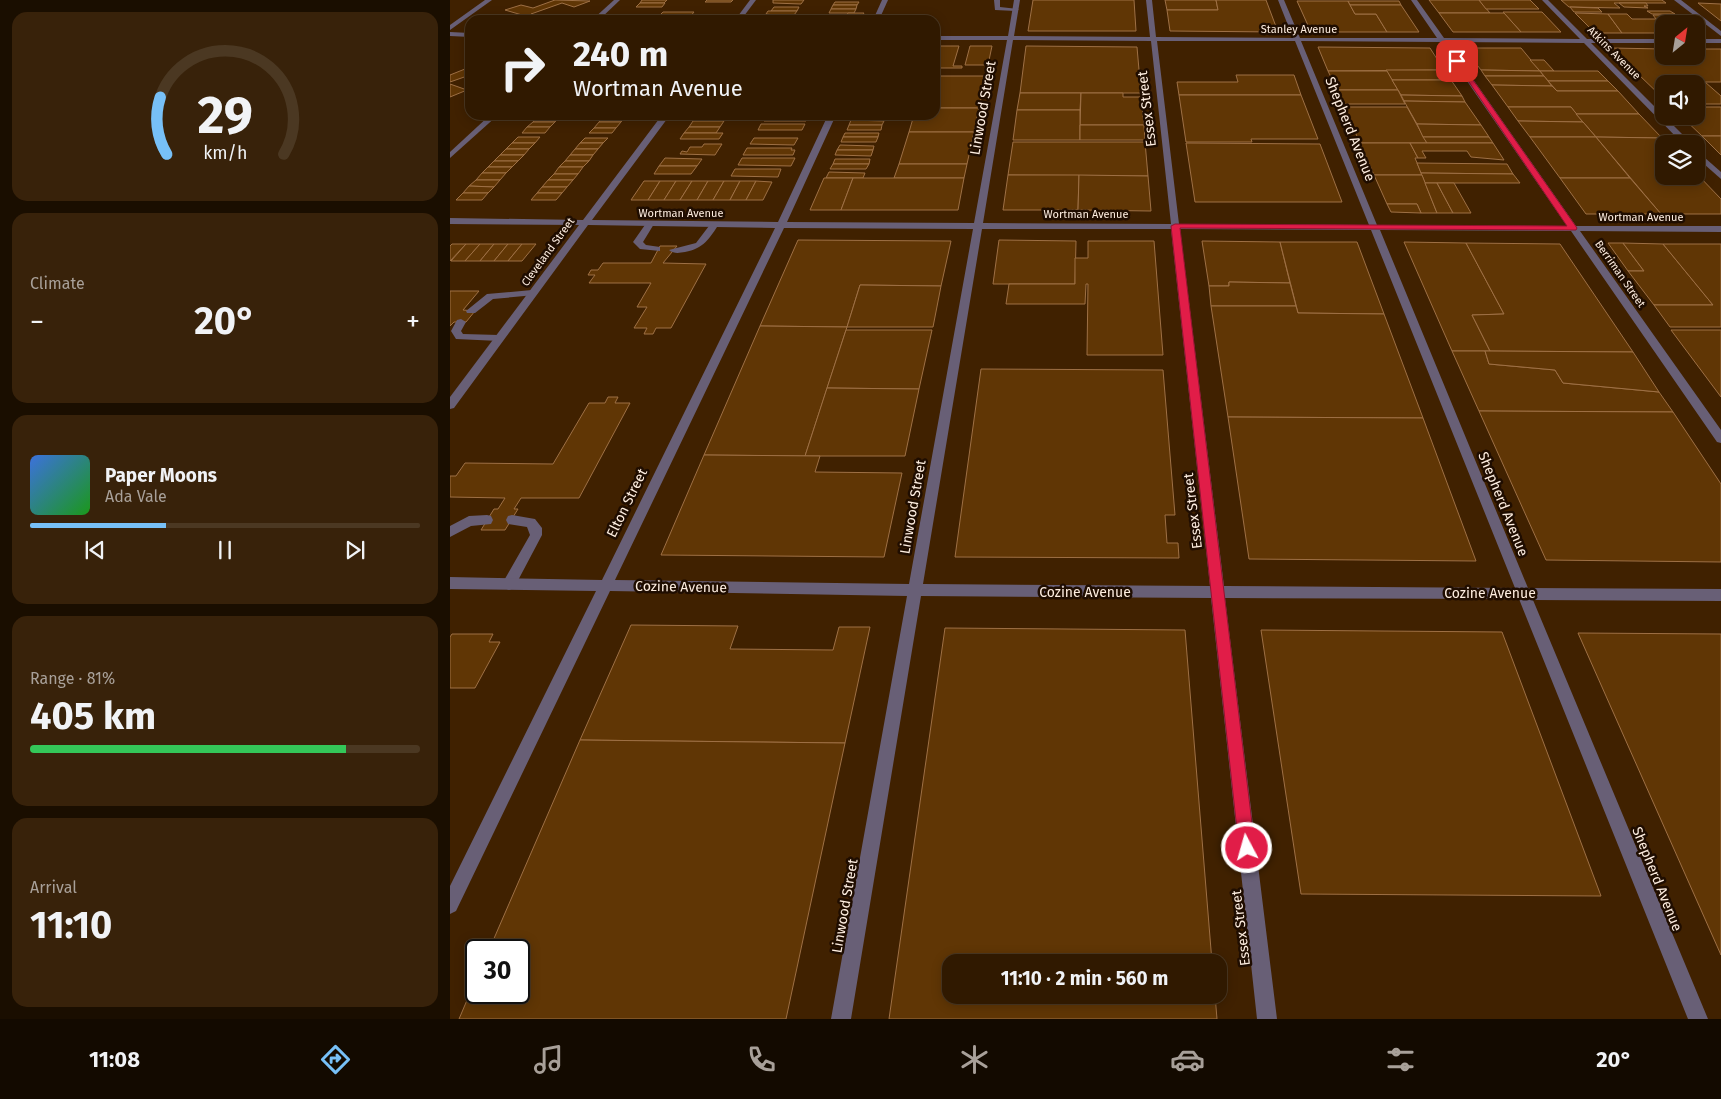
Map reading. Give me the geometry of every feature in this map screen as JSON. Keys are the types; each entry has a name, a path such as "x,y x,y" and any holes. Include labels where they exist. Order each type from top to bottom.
{"street":[{"path":"467,15 486,0"},
{"path":"600,15 617,0"},
{"path":"742,15 753,0"},
{"path":"878,15 885,0"},
{"path":"997,0 997,9 1016,9"},
{"name":"Linwood Street","path":"840,1019 1017,0"},
{"name":"Essex Street","path":"1149,0 1267,1019"},
{"name":"Shepherd Avenue","path":"1281,0 1698,1019"},
{"name":"Berriman Street","path":"1414,0 1721,439"},
{"name":"Atkins Avenue","path":"1546,0 1679,135"},
{"path":"1677,0 1721,34"},
{"path":"450,28 465,16"},
{"path":"450,34 465,34"},
{"name":"Stanley Avenue","path":"940,38 1655,41"},
{"path":"1705,41 1721,41"},
{"path":"450,156 489,120"},
{"name":"Cleveland Street","path":"450,405 662,120"},
{"name":"Elton Street","path":"450,905 781,225 830,120"},
{"path":"1705,161 1721,177"},
{"name":"Wortman Avenue","path":"450,221 781,225 1721,229"},
{"path":"650,224 638,242 643,247 657,249"},
{"path":"674,250 691,249 701,245 715,224"},
{"path":"471,310 490,296 532,293"},
{"path":"461,322 456,331 460,337 499,338"},
{"path":"450,532 468,521 487,520"},
{"path":"509,584 536,534 536,528 531,522 512,520"},
{"name":"Cozine Avenue","path":"450,582 914,590 1721,595"}],"building":[{"path":"555,0 590,1 574,7 562,3 531,14 535,15 522,15 505,10 521,5 533,8"},
{"path":"642,0 667,0 664,3 640,3"},
{"path":"707,0 733,0 731,2 705,2"},
{"path":"773,0 804,0 801,4 773,3"},
{"path":"1033,0 1134,0 1136,31 1028,31"},
{"path":"1165,0 1216,0 1218,10 1167,10"},
{"path":"1216,0 1266,0 1278,32 1170,31 1167,10 1218,10"},
{"path":"1429,0 1479,0 1490,13 1439,13"},
{"path":"1479,0 1530,0 1539,9 1486,9"},
{"path":"1561,0 1662,0 1666,3 1614,3 1620,8 1569,7"},
{"path":"1297,1 1348,1 1355,14 1376,14 1387,32 1311,32"},
{"path":"1348,1 1399,1 1401,5 1350,5"},
{"path":"835,2 859,2 857,5 833,5"},
{"path":"640,3 665,3 662,7 636,7"},
{"path":"1619,3 1646,3 1648,6 1644,6 1648,8 1624,7"},
{"path":"1698,3 1721,4 1721,21"},
{"path":"833,5 857,5 856,9 831,9"},
{"path":"1350,5 1401,5 1419,32 1387,32 1376,14 1355,14"},
{"path":"774,7 799,7 797,11 771,11"},
{"path":"1570,7 1598,8 1602,12 1574,12"},
{"path":"831,9 856,9 854,13 829,13"},
{"path":"768,11 797,11 794,15 775,15 766,14"},
{"path":"1647,11 1670,11 1675,14 1652,14"},
{"path":"663,12 694,12 692,15 660,15"},
{"path":"1503,12 1542,12 1561,32 1521,32"},
{"path":"848,13 864,13 863,15 847,15"},
{"path":"1439,13 1504,13 1521,32 1453,32"},
{"path":"1575,13 1608,14 1622,33 1595,33"},
{"path":"1608,14 1627,14 1632,19 1655,19 1655,33 1622,33"},
{"path":"940,46 959,46 953,66 962,66 962,68 940,68"},
{"path":"970,46 992,46 988,65 965,65"},
{"path":"1026,46 1137,47 1141,93 1020,93"},
{"path":"1318,47 1430,48 1444,70 1328,71"},
{"path":"1464,48 1521,48 1540,71 1481,70"},
{"path":"1611,48 1655,49 1655,65 1705,65 1705,49 1721,49 1721,82 1705,82 1705,75 1655,75 1655,90"},
{"path":"1530,60 1544,60 1554,71 1540,71"},
{"path":"465,69 465,77 450,82 450,75"},
{"path":"1386,70 1444,70 1451,80 1392,80"},
{"path":"1481,70 1540,71 1544,76 1485,76"},
{"path":"1328,71 1387,71 1398,90 1337,90"},
{"path":"1540,71 1598,71 1608,81 1548,81"},
{"path":"1236,75 1294,75 1301,95 1179,95 1177,82 1238,82"},
{"path":"940,76 986,76 979,108 940,108"},
{"path":"1485,76 1544,76 1552,86 1492,85"},
{"path":"1392,80 1451,80 1462,96 1401,95"},
{"path":"1548,81 1608,81 1618,91 1557,91"},
{"path":"1705,82 1721,96 1721,104 1705,104"},
{"path":"450,84 465,89 465,91 450,97"},
{"path":"1492,85 1552,86 1557,91 1618,91 1639,114 1576,114 1571,107 1508,107"},
{"path":"1337,90 1398,90 1405,104 1343,104"},
{"path":"1020,93 1081,93 1080,110 1017,110"},
{"path":"1081,93 1123,93 1123,97 1141,97 1144,125 1080,125"},
{"path":"1179,95 1301,95 1318,139 1251,139 1252,142 1186,142"},
{"path":"1401,95 1462,96 1465,102 1404,101"},
{"path":"1404,101 1465,102 1481,125 1417,124"},
{"path":"1344,107 1407,107 1427,143 1360,143"},
{"path":"1508,107 1571,107 1583,122 1518,121"},
{"path":"1705,107 1721,107 1721,136 1701,135 1690,125 1705,125"},
{"path":"940,108 979,108 974,132 909,132 913,120 940,120"},
{"path":"1017,110 1080,110 1080,140 1013,140"},
{"path":"1576,114 1639,114 1659,135 1655,135 1655,138 1596,137"},
{"path":"535,120 557,120 555,122 533,122"},
{"path":"601,120 623,120 621,122 599,122"},
{"path":"694,120 725,120 724,121"},
{"path":"765,120 807,120 806,121"},
{"path":"851,120 884,121 882,125 849,125"},
{"path":"693,121 724,121 720,127 689,127"},
{"path":"1518,121 1583,122 1596,137 1530,137"},
{"path":"533,122 555,122 550,127 527,127"},
{"path":"599,122 621,122 616,128 594,128"},
{"path":"761,124 805,124 802,130 758,130"},
{"path":"1417,124 1481,125 1489,137 1423,137"},
{"path":"849,125 882,125 881,130 847,130"},
{"path":"1080,125 1144,125 1145,140 1080,140"},
{"path":"527,127 550,127 545,133 522,133"},
{"path":"689,127 720,127 716,133 684,133"},
{"path":"594,128 616,128 612,133 589,133"},
{"path":"909,132 974,132 967,164 899,164"},
{"path":"684,133 723,133 719,139 680,139"},
{"path":"845,133 879,133 878,137 843,137"},
{"path":"1705,136 1721,136 1721,155 1705,139"},
{"path":"518,137 540,137 535,143 512,143"},
{"path":"843,137 878,137 876,142 841,142"},
{"path":"1423,137 1489,137 1493,143 1427,143"},
{"path":"1530,137 1596,137 1630,178 1560,178"},
{"path":"1596,137 1655,138 1655,185 1705,185 1705,182 1721,199 1721,214 1661,214"},
{"path":"585,138 608,138 603,143 580,143"},
{"path":"754,138 798,138 794,145 750,144"},
{"path":"1013,142 1145,142 1148,176 1008,175"},
{"path":"512,143 535,143 529,149 506,149"},
{"path":"580,143 603,143 598,149 575,149"},
{"path":"1186,143 1320,144 1342,202 1195,202"},
{"path":"1360,143 1410,143 1418,158 1415,158 1422,175 1374,175"},
{"path":"1410,143 1493,143 1504,160 1471,157 1467,151 1422,151 1426,158 1418,158"},
{"path":"704,144 722,144 715,155 680,154 682,151 687,152 690,147 702,147"},
{"path":"840,145 874,146 873,150 837,150"},
{"path":"747,148 792,148 791,150 795,150 793,155 743,155"},
{"path":"506,149 529,149 524,155 500,155"},
{"path":"575,149 598,149 593,155 570,155"},
{"path":"837,150 873,150 871,156 835,155"},
{"path":"500,155 524,155 518,161 494,161"},
{"path":"570,155 593,155 589,161 565,161"},
{"path":"665,158 702,159 697,166 659,166"},
{"path":"742,158 795,158 791,166 738,165"},
{"path":"835,159 870,159 869,164 833,164"},
{"path":"494,161 518,161 512,167 488,167"},
{"path":"565,161 589,161 583,167 559,167"},
{"path":"1417,163 1507,164 1513,174 1421,173"},
{"path":"833,164 869,164 866,169 830,169"},
{"path":"899,164 967,164 964,178 894,178"},
{"path":"659,166 697,166 691,174 654,174"},
{"path":"488,167 512,167 506,173 482,173"},
{"path":"559,167 583,167 578,174 554,174"},
{"path":"735,169 781,169 778,177 731,176"},
{"path":"829,172 865,173 863,178 826,178"},
{"path":"482,173 506,173 500,180 476,180"},
{"path":"1421,173 1513,174 1520,183 1425,183"},
{"path":"554,174 578,174 573,180 548,180"},
{"path":"1008,175 1079,175 1078,210 1003,210"},
{"path":"1079,175 1148,176 1151,211 1078,210"},
{"path":"1374,175 1422,175 1437,213 1421,213 1417,204 1387,204"},
{"path":"824,178 853,178 841,210 810,210"},
{"path":"853,178 964,178 958,210 841,210"},
{"path":"1560,178 1630,178 1661,214 1586,214"},
{"path":"476,180 500,180 494,187 469,186"},
{"path":"548,180 573,180 567,187 542,187"},
{"path":"644,181 660,181 648,200 631,200"},
{"path":"660,181 676,181 664,200 648,200"},
{"path":"676,181 692,181 680,200 664,200"},
{"path":"692,181 708,181 697,200 680,200"},
{"path":"708,181 724,181 713,200 697,200"},
{"path":"724,181 740,181 730,200 713,200"},
{"path":"740,181 756,181 746,200 730,200"},
{"path":"756,181 772,182 763,200 746,200"},
{"path":"1425,183 1437,183 1453,213 1437,213"},
{"path":"1437,183 1454,183 1471,213 1453,213"},
{"path":"469,186 494,187 488,193 463,193"},
{"path":"542,187 567,187 562,193 537,193"},
{"path":"463,193 488,193 482,200 456,200"},
{"path":"537,193 562,193 556,200 531,200"},
{"path":"1387,204 1417,204 1421,213 1391,212"},
{"path":"798,240 951,241 941,286 860,285 847,327 760,326"},
{"path":"999,240 1076,241 1075,284 993,284"},
{"path":"1088,241 1154,241 1163,355 1087,355 1088,284 1086,284 1085,304 1006,304 1009,284 1075,284 1075,258 1088,258"},
{"path":"1202,241 1280,242 1290,283 1229,282 1229,286 1209,286"},
{"path":"1280,242 1357,242 1384,314 1298,313"},
{"path":"1404,242 1466,243 1504,314 1472,315 1490,351 1452,351"},
{"path":"1466,243 1560,244 1633,352 1490,351 1472,315 1504,314"},
{"path":"1608,243 1623,243 1644,271 1628,271"},
{"path":"1623,243 1663,244 1713,305 1654,305 1628,271 1644,271"},
{"path":"452,244 466,244 450,261 450,246"},
{"path":"466,244 480,244 465,261 451,261"},
{"path":"480,244 494,244 480,261 465,261"},
{"path":"494,244 508,244 494,261 480,261"},
{"path":"508,244 522,244 508,261 494,261"},
{"path":"522,244 536,244 522,261 508,261"},
{"path":"1663,244 1721,244 1721,327 1670,327 1654,305 1713,305"},
{"path":"660,246 677,246 663,263 706,264 671,328 656,328 653,334 644,334 647,328 634,328 647,307 637,307 651,283 589,283 595,275 588,275 591,270 598,270 603,263 651,263"},
{"path":"1229,282 1290,283 1296,306 1211,306 1209,286 1229,286"},
{"path":"860,285 941,286 933,327 847,327"},
{"path":"450,291 479,291 463,310 475,311 466,322 454,322 450,326"},
{"path":"1211,306 1296,306 1298,313 1384,314 1423,418 1228,417"},
{"path":"760,326 847,327 805,456 704,455"},
{"path":"846,330 932,330 919,389 827,388"},
{"path":"1671,330 1721,330 1721,397"},
{"path":"1452,351 1485,351 1489,364 1555,370 1563,383 1659,392 1673,412 1479,411"},
{"path":"1485,351 1633,352 1659,392 1563,383 1555,370 1489,364"},
{"path":"981,369 1163,370 1175,515 1165,515 1167,543 1178,543 1179,558 955,557"},
{"path":"827,388 919,389 905,456 805,456"},
{"path":"608,397 618,397 615,403 630,403 579,498 521,498 514,509 518,509 505,530 481,530 494,509 498,509 505,498 450,497 450,476 456,476 465,463 553,464 589,403 605,403"},
{"path":"1479,411 1673,412 1721,484 1721,562 1546,560"},
{"path":"1228,417 1423,418 1476,561 1249,559"},
{"path":"704,455 820,456 815,472 902,473 884,557 661,555"},
{"path":"631,625 738,626 730,649 833,650 839,627 870,627 845,743 580,740"},
{"path":"945,628 1185,630 1211,954 942,954 942,1004 1216,1004 1217,1019 889,1019"},
{"path":"1261,630 1502,632 1601,896 1301,894"},
{"path":"1578,633 1721,634 1721,955"},
{"path":"452,634 493,634 489,642 500,642 475,688 450,688 450,637"},
{"path":"580,740 845,743 786,1019 459,1019 465,1004 530,1004 530,939 494,939"}],"route":[{"path":"1247,848 1175,226 1573,228 1457,61"}]}
